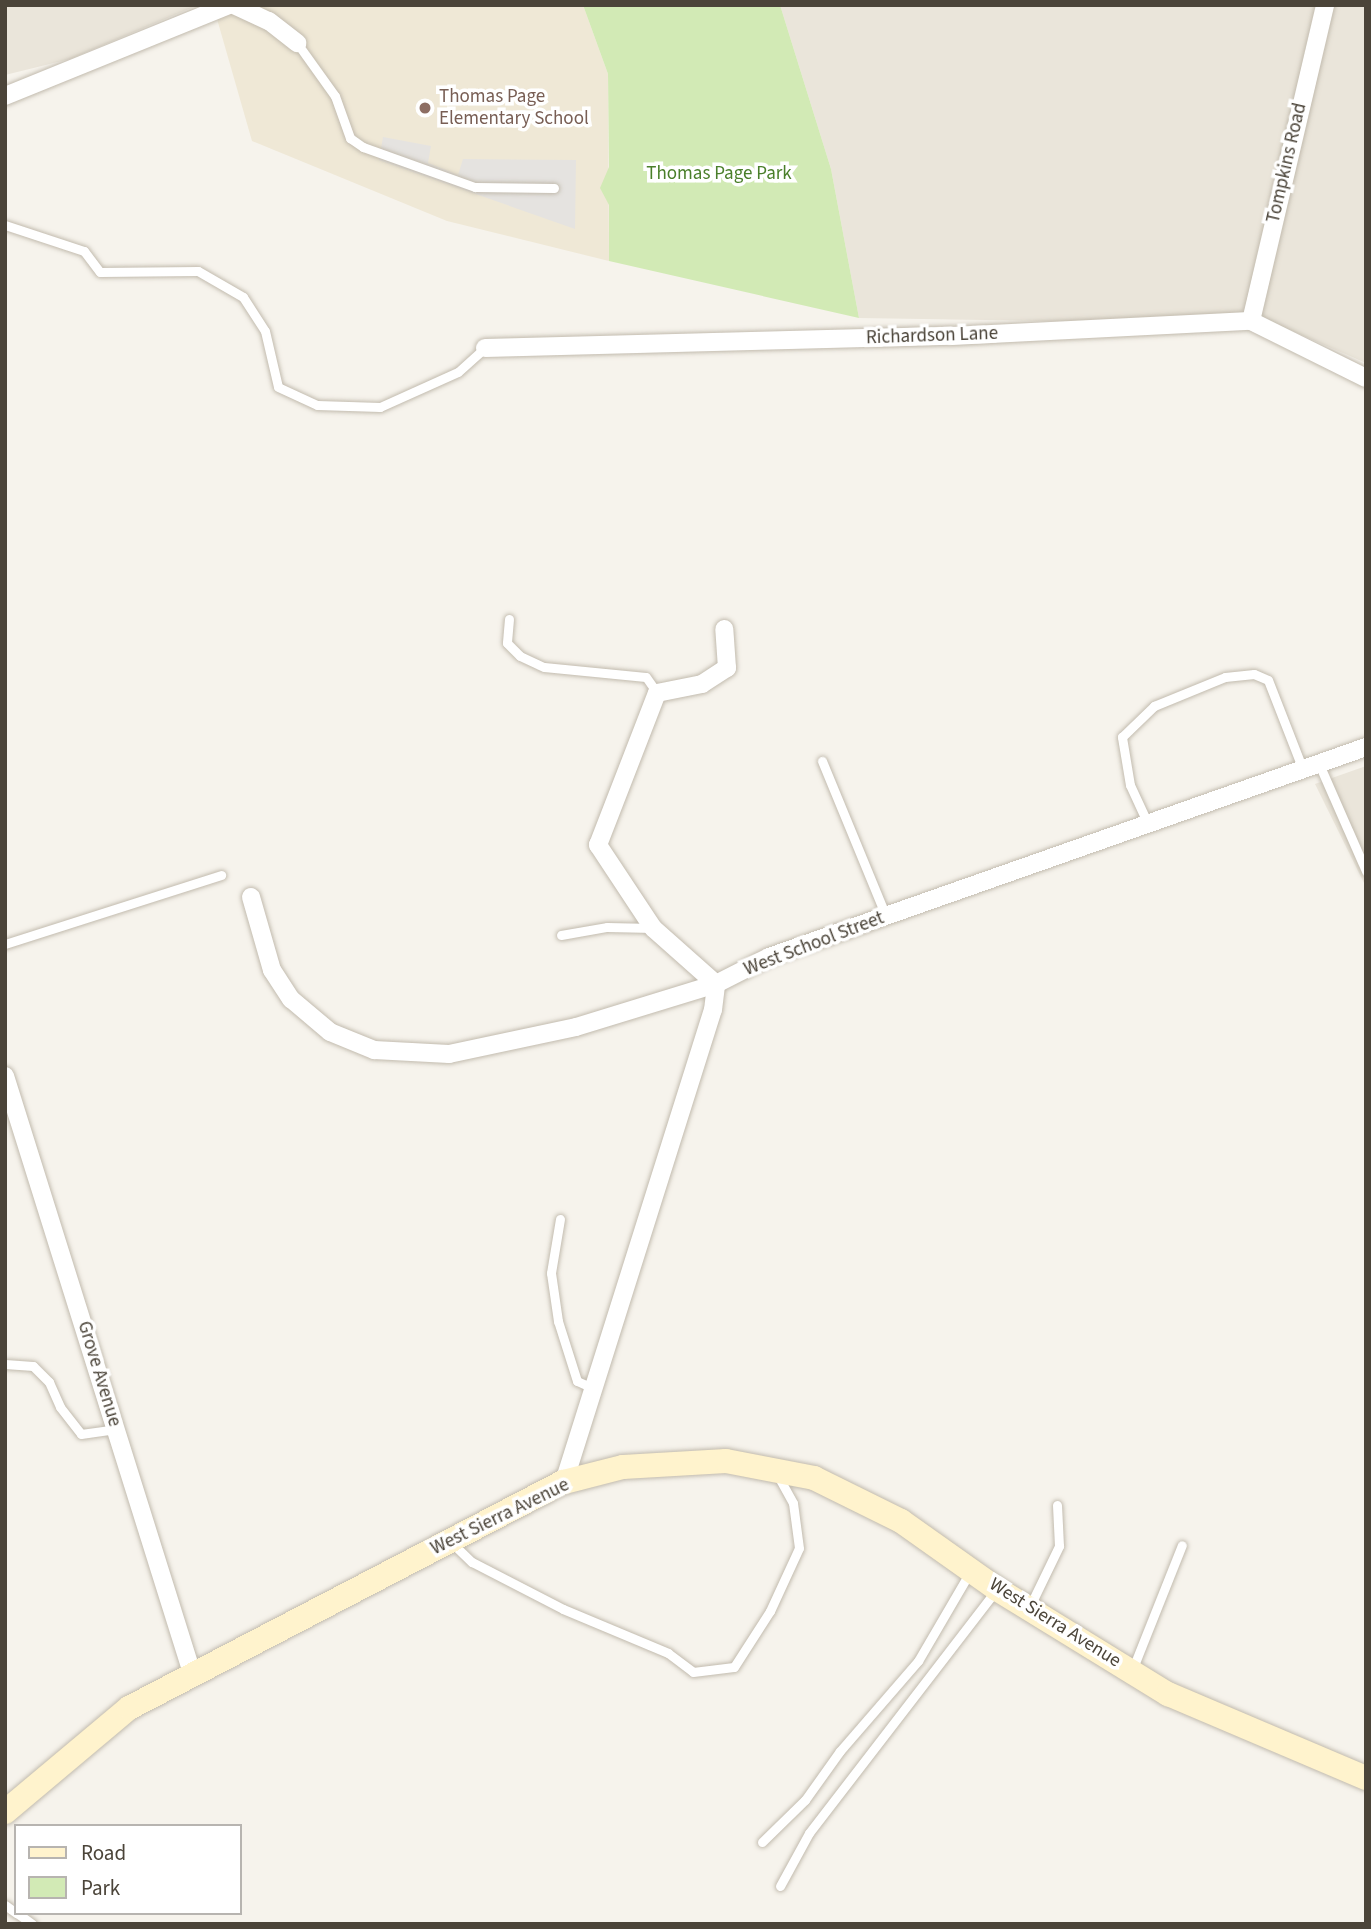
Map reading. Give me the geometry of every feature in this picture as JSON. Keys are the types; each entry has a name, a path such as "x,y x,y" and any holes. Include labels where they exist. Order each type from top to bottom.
{"main road":[{"name":"West Sierra Avenue","path":"5,1812 129,1708 564,1482 667,1463 726,1461 773,1466 814,1478 901,1521 997,1589 1168,1694 1366,1778"}],"street":[{"path":"5,96 231,5 268,21 297,43"},
{"name":"Tompkins Road","path":"1251,321 1325,5"},
{"path":"5,83 55,75"},
{"name":"Richardson Lane","path":"485,348 951,336 1251,321 1366,378"},
{"path":"564,1482 713,1010 716,984 653,928 598,845 657,693 702,684 727,668 724,629"},
{"name":"West School Street","path":"251,897 272,970 291,999 330,1032 374,1050 449,1054 576,1027 716,984 769,957 1366,747"},
{"name":"Grove Avenue","path":"5,1076 192,1673"}],"lane":[{"path":"297,43 335,96 350,138 363,147 475,187 554,188"},
{"path":"5,225 84,251 100,272 198,271 243,297 265,331 278,387 317,405 380,407 458,372 485,348"},
{"path":"509,619 507,643 520,656 544,667 646,677 657,693"},
{"path":"1148,824 1130,785 1122,737 1154,706 1225,677 1254,674 1268,680 1366,871"},
{"path":"822,761 886,916"},
{"path":"5,944 222,875"},
{"path":"561,935 607,927 653,928"},
{"path":"559,1219 551,1273 558,1321 577,1381 593,1388"},
{"path":"5,1364 33,1366 49,1382 60,1407 81,1434 116,1429"},
{"path":"450,1541 472,1562 563,1609 668,1653 693,1672 734,1667 770,1611 799,1548 793,1503 773,1466"},
{"path":"1029,1608 1059,1546 1057,1505"},
{"path":"1132,1670 1182,1545"},
{"path":"762,1842 805,1800 840,1751 918,1661 971,1570"},
{"path":"780,1886 809,1833 997,1589"}],"shaded area":[{"path":"5,5 198,5 70,59 5,75"},
{"name":"Thomas Page Elementary School","path":"213,5 583,5 608,74 609,261 447,221 252,141"},
{"path":"780,5 1366,5 1366,363 1260,317 1106,322 859,318 831,169"},
{"path":"383,137 431,146 428,163 458,175 463,159 576,160 575,229 379,160"},
{"path":"1366,766 1366,887 1315,784"}],"green space":[{"name":"Thomas Page Park","path":"583,5 780,5 831,169 859,318 609,261 609,205 600,188 609,167 608,74"}],"place":[{"name":"Thomas Page Elementary School","path":"425,108"}]}
